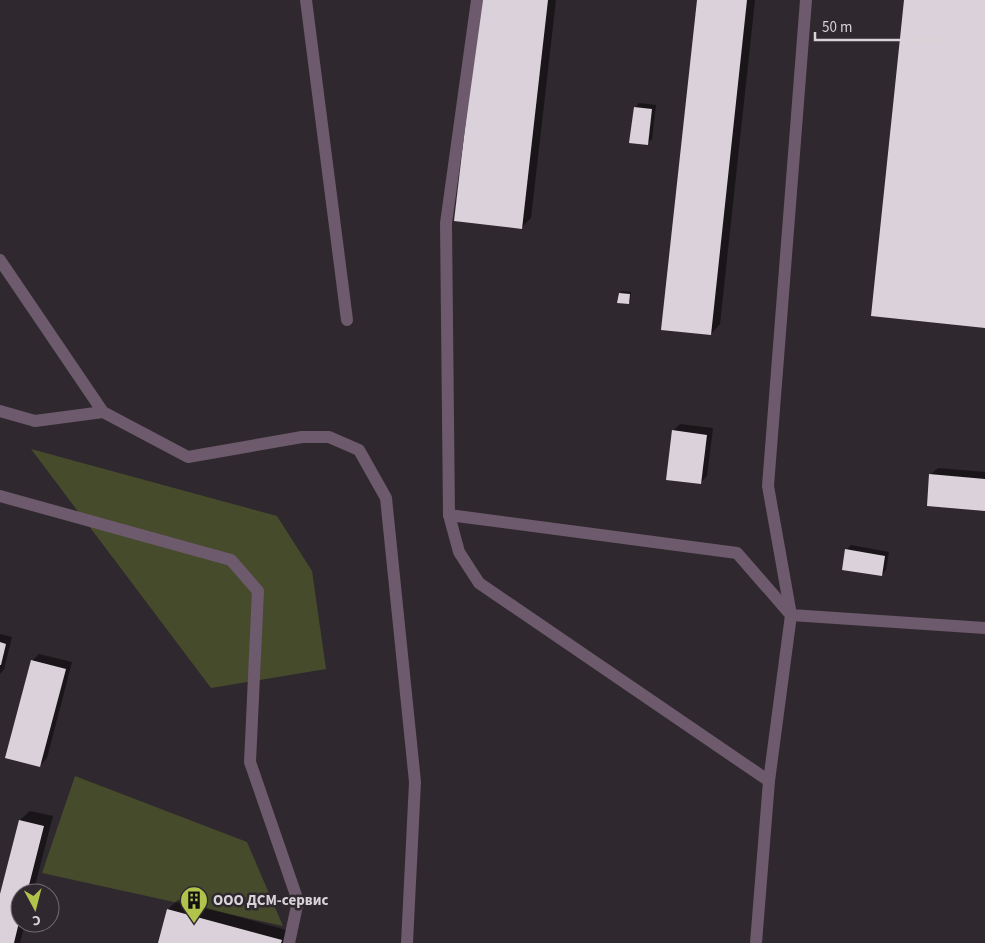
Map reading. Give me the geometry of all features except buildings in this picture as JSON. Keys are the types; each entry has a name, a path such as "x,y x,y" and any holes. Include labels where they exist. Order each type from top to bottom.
{"lane":[{"path":"306,0 346,320"},
{"path":"477,0 446,224 450,515 459,552 479,583 769,780"},
{"path":"756,943 769,780 791,615 768,486 806,0"},
{"path":"0,260 104,412 188,457 302,437 329,437 359,450 386,498 415,782 407,943"},
{"path":"0,411 35,421 104,412"},
{"path":"0,496 232,560 258,591 250,762 298,900 289,943"},
{"path":"450,515 737,553 791,615 985,628"}],"green space":[{"path":"31,449 277,516 312,571 326,669 211,688"},
{"path":"75,776 247,842 283,926 42,873"}],"place":[{"name":"ООО ДСМ-сервис","path":"194,924"}]}
